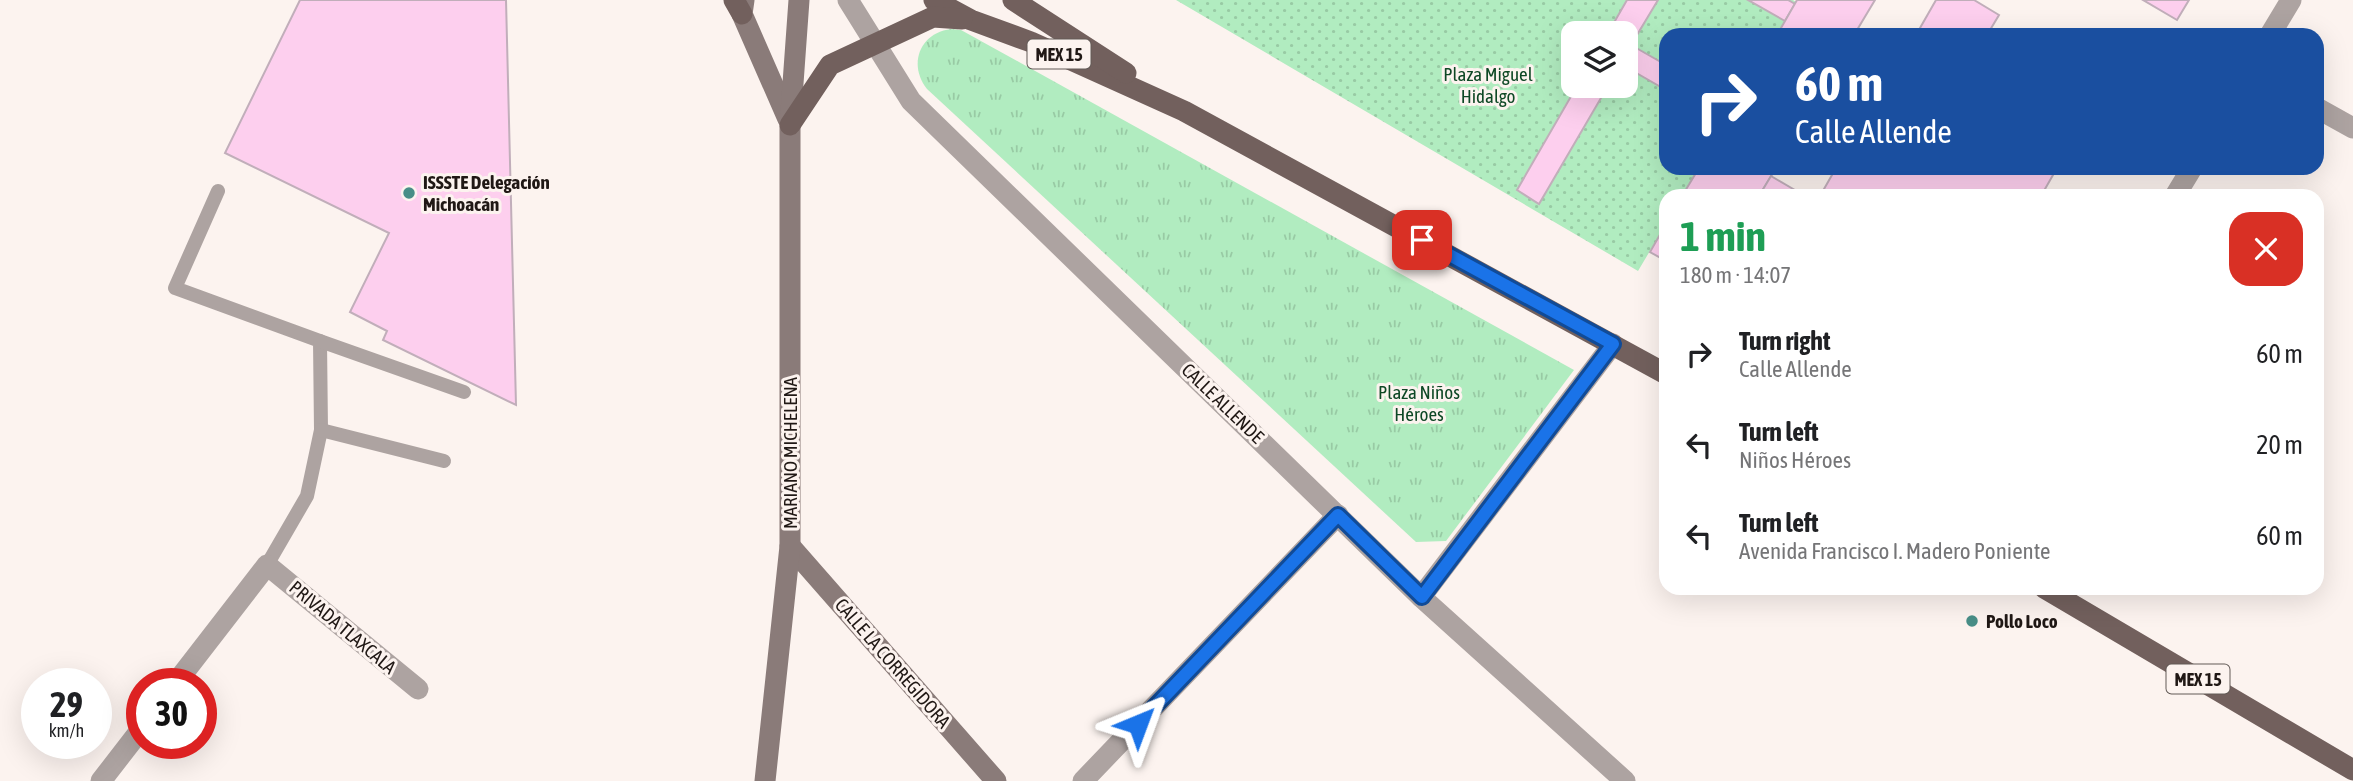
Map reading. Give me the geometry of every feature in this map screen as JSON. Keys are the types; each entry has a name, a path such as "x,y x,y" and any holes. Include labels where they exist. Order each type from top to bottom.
{"main road":[{"name":"MEX 15","path":"934,0 971,20 1031,42 1184,111 1659,370"},
{"name":"MEX 15","path":"1013,0 1184,111"},
{"path":"790,125 830,65 933,18 971,20"},
{"name":"MEX 15","path":"2056,595 2353,770"}],"street":[{"name":"MARIANO MICHELENA","path":"765,781 790,546 790,125 799,0"},
{"name":"CALLE ALLENDE","path":"848,0 911,101 1422,597 1625,781"},
{"path":"2274,28 2291,0"},
{"name":"MARIANO MICHELENA","path":"740,5 790,125"},
{"path":"2324,112 2353,128"},
{"path":"1422,597 1613,344"},
{"path":"1083,781 1338,515"},
{"name":"CALLE LA CORREGIDORA","path":"790,546 996,781"},
{"path":"188,668 267,565"},
{"name":"PRIVADA TLAXCALA","path":"267,565 418,689"},
{"path":"101,781 126,749"}],"lane":[{"path":"218,191 175,288 464,393"},
{"path":"267,565 307,496 321,430 320,341"},
{"path":"321,430 444,461"}],"green space":[{"name":"Plaza Miguel Hidalgo","path":"1176,0 1796,2 1781,28 1659,28 1659,175 1695,175 1686,189 1659,189 1659,236 1638,271"},
{"name":"Plaza Niños Héroes","path":"951,29 961,30 1574,370 1446,541 1416,542 927,89 918,70 920,52 931,37"}],"building":[{"name":"ISSSTE Delegación Michoacán","path":"300,0 506,0 516,405 383,340 387,331 350,312 389,233 225,153"},
{"path":"1627,0 1658,0 1638,33 1638,21 1615,21"},
{"path":"1748,0 1788,0 1795,4 1785,21"},
{"path":"1797,0 1875,0 1858,28 1781,28"},
{"path":"1936,0 1974,0 1999,15 1991,28 1920,28"},
{"path":"2143,0 2189,0 2177,20"},
{"path":"1638,49 1659,61 1659,86 1638,74"},
{"path":"1570,98 1601,98 1539,204 1517,190"},
{"path":"1695,175 1772,175 1763,189 1686,189"},
{"path":"1832,175 2053,175 2045,189 1824,189"},
{"path":"1771,176 1793,189 1763,189"},
{"path":"1659,236 1659,257 1650,252"}],"place":[{"name":"ISSSTE Delegación Michoacán","path":"409,193"},
{"name":"Pollo Loco","path":"1972,621"}],"route":[{"path":"1138,724 1338,515 1422,597 1613,344 1422,240"}]}
